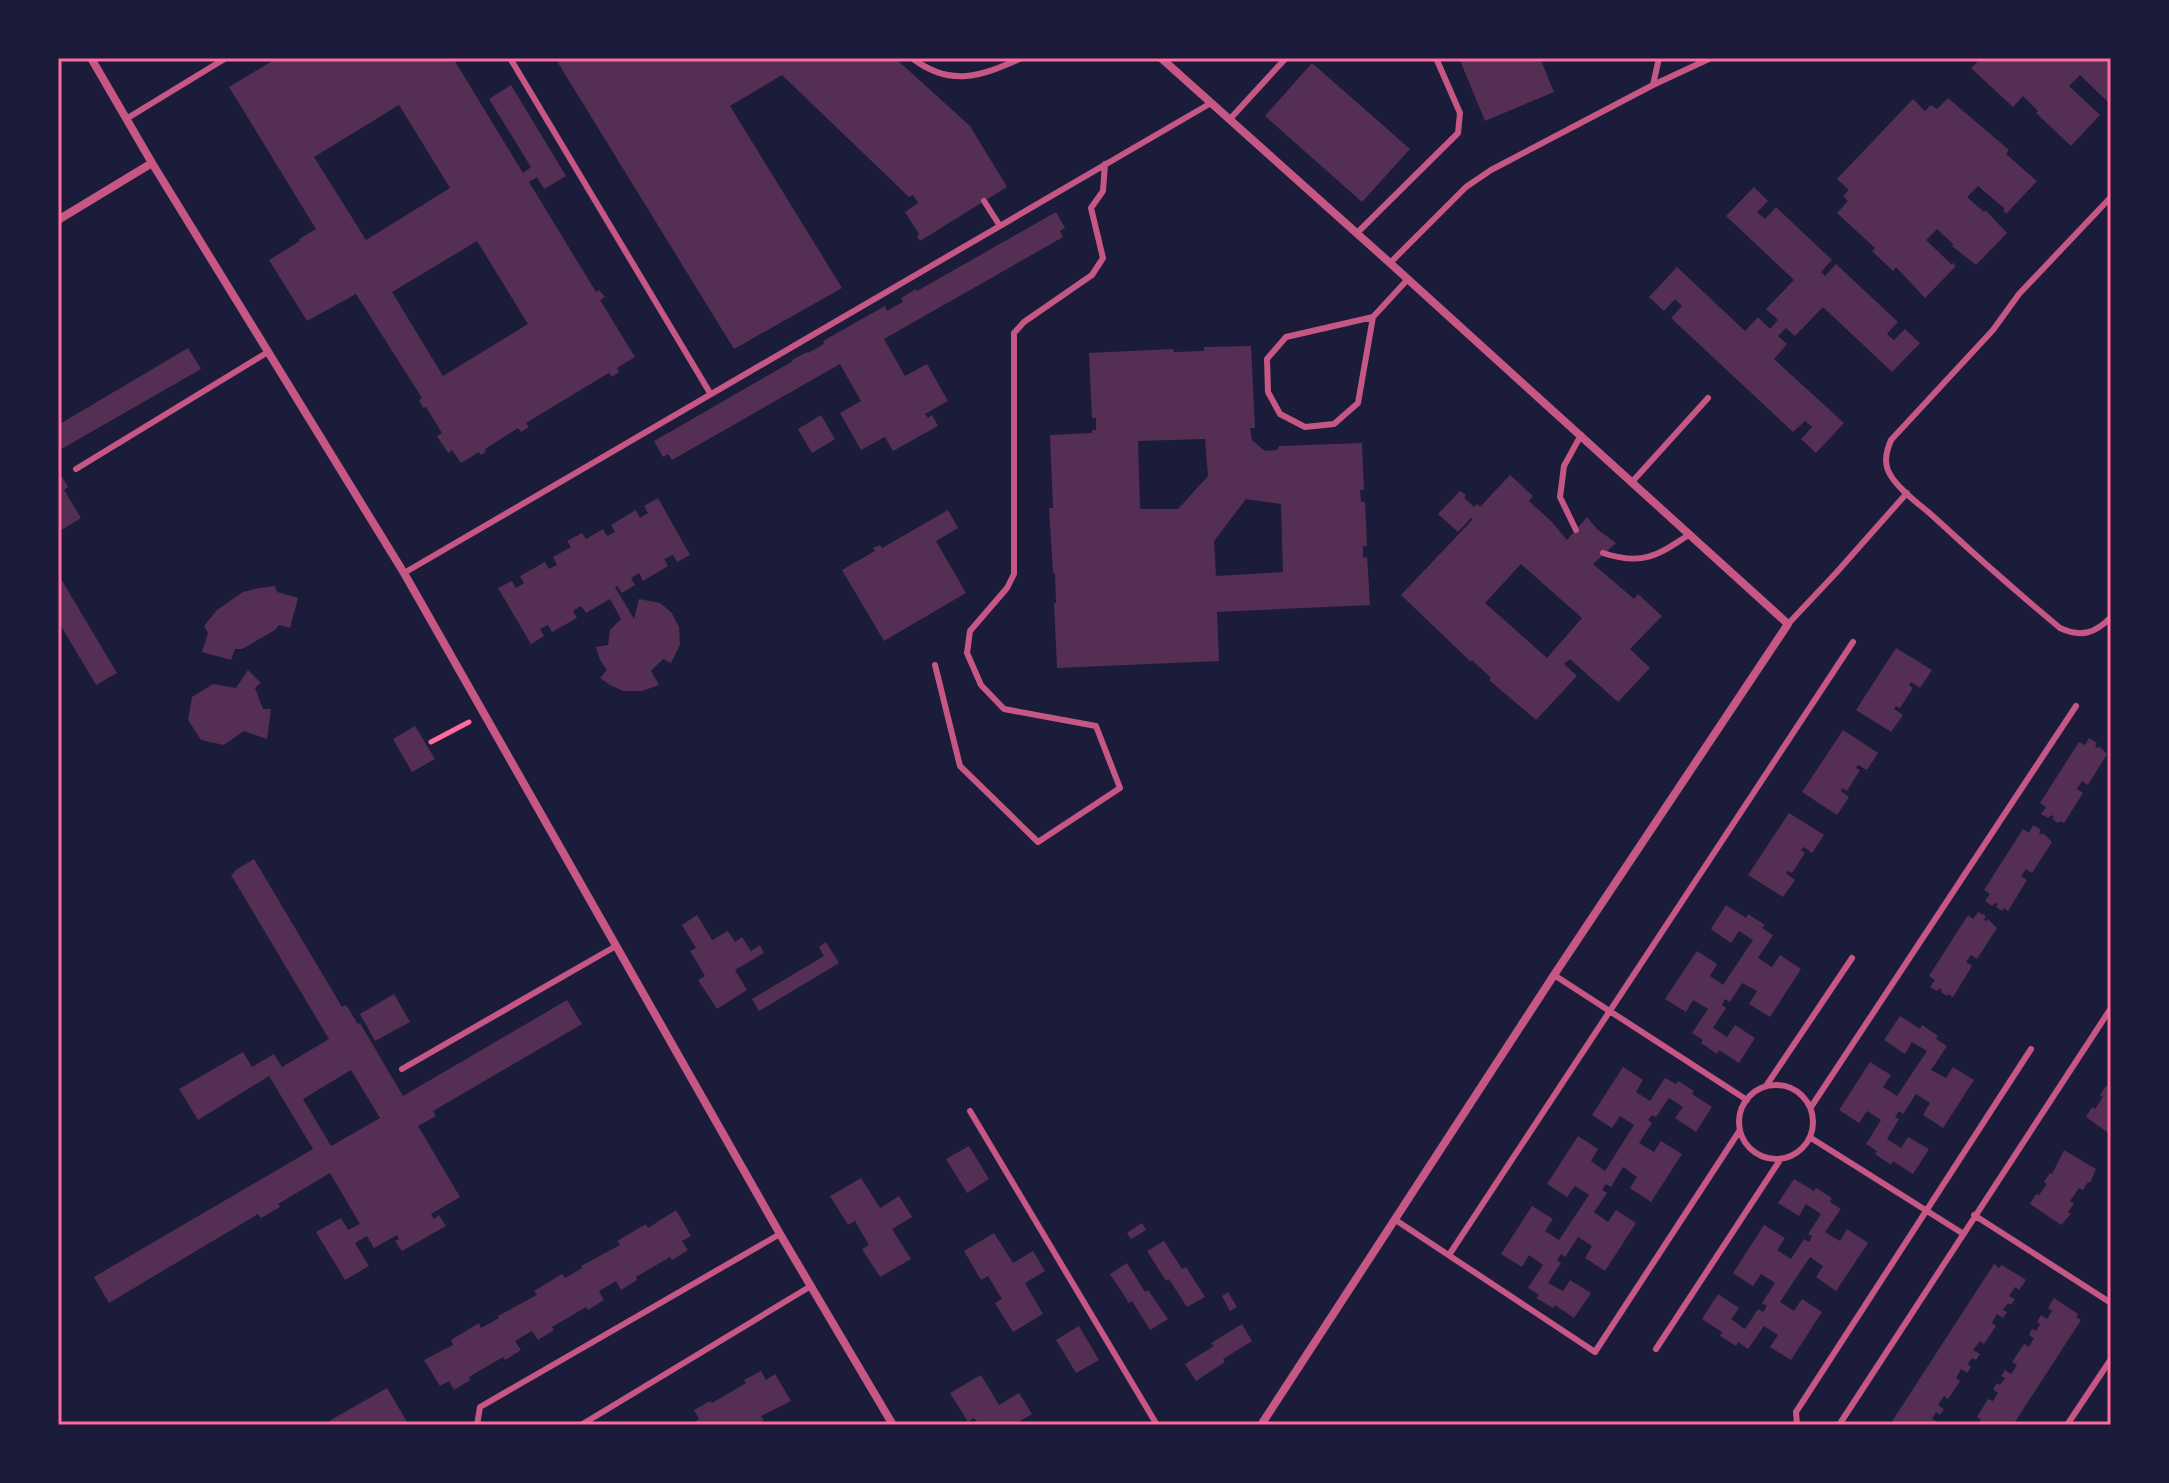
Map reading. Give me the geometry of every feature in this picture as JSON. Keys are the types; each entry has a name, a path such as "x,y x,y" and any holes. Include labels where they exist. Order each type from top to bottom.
{"street":[{"path":"91,58 152,163 404,573 780,1234 893,1425"},
{"path":"1161,58 1788,624 1554,975 1261,1425"},
{"path":"58,220 152,163"}],"lane":[{"path":"126,119 226,58"},
{"path":"510,58 710,393"},
{"path":"912,58 935,71 955,77 1000,68 1022,58"},
{"path":"1229,120 1286,58"},
{"path":"1357,233 1458,133 1460,113 1436,58"},
{"path":"1653,85 1659,58"},
{"path":"1390,263 1466,187 1491,170 1711,58"},
{"path":"404,573 1211,103"},
{"path":"935,665 960,766 1038,842 1120,788 1096,726 1004,709 981,685 967,653 970,631 1007,588 1014,574 1014,333 1024,322 1092,275 1103,258 1091,208 1103,191 1105,164"},
{"path":"2111,197 2019,294 1993,330 1891,440 1886,452 1886,464 1891,476 1907,493 2060,628 2069,633 2090,632 2101,628 2111,617"},
{"path":"984,201 1000,226"},
{"path":"1373,317 1286,337 1267,359 1268,392 1280,414 1305,427 1334,424 1358,403 1373,317 1408,279"},
{"path":"76,469 268,352"},
{"path":"1632,482 1708,398"},
{"path":"1576,530 1560,497 1564,466 1581,435"},
{"path":"1788,624 1907,493"},
{"path":"1603,553 1625,560 1661,554 1690,534"},
{"path":"1449,1255 1853,642"},
{"path":"1811,1107 2076,706"},
{"path":"402,1069 616,946"},
{"path":"1766,1086 1852,958"},
{"path":"1554,975 1747,1100"},
{"path":"1839,1425 2111,1008"},
{"path":"1797,1425 1796,1412 2031,1049"},
{"path":"1787,1086 1797,1091 1811,1107 1814,1128 1811,1138 1798,1153 1780,1160 1770,1159 1750,1149 1743,1141 1740,1114 1747,1100 1759,1089 1787,1086"},
{"path":"970,1111 1157,1425"},
{"path":"1394,1219 1595,1352 1740,1130"},
{"path":"1811,1138 1962,1233"},
{"path":"1656,1349 1780,1160"},
{"path":"1974,1215 2111,1303"},
{"path":"477,1425 480,1407 780,1234"},
{"path":"581,1425 811,1286"},
{"path":"2067,1425 2111,1359"}],"path":[{"path":"431,742 484,714"}],"building":[{"path":"277,58 453,58 523,173 531,167 489,99 511,85 566,176 544,189 537,177 529,182 596,292 599,290 605,297 600,300 635,357 617,368 619,372 612,377 607,374 526,423 529,427 521,432 518,428 485,449 486,452 481,455 479,452 461,463 452,450 448,453 437,436 442,433 426,407 423,408 419,400 422,398 356,294 307,321 269,260 316,229 229,87","holes":["399,105 450,188 366,240 314,157","477,241 528,324 443,376 392,292"]},
{"path":"555,58 895,58 970,126 1007,187 920,241 905,212 918,203 913,195 909,197 782,75 730,106 842,288 734,349"},
{"path":"1459,58 1540,58 1554,92 1485,121"},
{"path":"1981,58 2111,58 2111,105 2080,75 2069,86 2100,115 2071,146 2023,96 2013,107 1971,68"},
{"path":"1312,63 1410,149 1362,202 1265,116"},
{"path":"1948,98 2009,150 2006,154 2037,181 2006,214 2005,209 1978,186 1967,197 2007,233 1976,265 1937,229 1926,240 1956,266 1925,298 1896,267 1893,271 1872,251 1875,248 1837,213 1848,201 1843,196 1849,190 1837,179 1913,99 1925,111 1931,105 1937,109"},
{"path":"1754,187 1768,201 1757,212 1765,219 1776,207 1832,260 1821,272 1825,276 1836,264 1898,322 1887,334 1894,340 1905,329 1920,343 1892,372 1823,307 1795,336 1786,328 1778,336 1787,344 1774,359 1844,423 1816,453 1801,439 1812,427 1805,421 1793,432 1671,318 1682,306 1675,299 1664,311 1649,297 1677,267 1745,331 1758,317 1770,329 1778,320 1766,309 1794,280 1726,216"},
{"path":"1056,212 1065,228 1060,231 1063,237 884,339 905,376 927,364 948,401 925,414 928,418 932,415 938,426 893,451 885,437 861,450 840,413 861,401 840,364 672,460 668,454 663,457 654,441 824,344 823,341 885,306 887,311 903,302 901,298 916,289"},
{"path":"1251,346 1255,428 1250,428 1252,440 1265,451 1277,450 1279,446 1362,443 1364,490 1360,490 1361,502 1365,502 1367,546 1363,546 1363,558 1367,557 1370,605 1217,612 1219,661 1057,668 1055,573 1049,508 1053,508 1050,435 1092,433 1096,430 1096,418 1092,418 1089,353 1173,349 1174,352 1204,351 1204,347","holes":["1205,439 1208,476 1178,509 1140,509 1138,441","1246,499 1281,504 1283,572 1216,576 1214,541"]},
{"path":"188,348 201,369 58,451 58,425"},
{"path":"821,415 835,439 812,453 798,429"},
{"path":"58,470 68,487 64,490 81,518 58,532"},
{"path":"1510,475 1533,496 1529,501 1567,540 1587,517 1616,543 1593,564 1634,599 1638,594 1662,616 1630,649 1650,668 1618,702 1570,659 1564,664 1577,676 1536,720 1489,680 1491,678 1401,595 1473,519 1458,532 1438,514 1460,491 1474,507 1477,504 1480,507","holes":["1521,564 1582,618 1547,658 1485,603"]},
{"path":"658,498 690,555 677,562 673,555 664,559 668,566 643,581 639,573 631,578 635,585 622,593 615,587 634,619 639,599 660,603 671,612 679,627 680,645 671,663 663,659 651,671 659,685 642,691 623,691 600,678 607,670 596,647 608,645 610,630 621,619 610,599 586,613 581,606 573,611 577,618 552,632 548,625 540,629 544,636 531,644 498,588 512,581 516,588 524,583 520,576 545,562 549,569 557,565 553,557 571,547 567,541 582,533 586,539 603,529 607,536 615,532 611,525 636,510 640,518 648,513 644,506"},
{"path":"948,510 958,528 936,541 966,593 884,641 842,570 875,551 873,548 880,545 882,548"},
{"path":"58,574 117,673 96,685 58,621"},
{"path":"275,586 277,592 298,598 290,628 279,625 242,649 235,649 231,660 202,652 208,633 204,626 217,610 243,592"},
{"path":"1896,648 1932,670 1920,688 1911,682 1909,685 1913,688 1900,708 1896,706 1894,709 1903,715 1891,732 1856,710"},
{"path":"248,670 261,683 255,688 263,709 271,709 267,739 244,731 224,745 201,740 188,720 192,697 213,684 236,688"},
{"path":"415,726 435,759 412,772 393,739"},
{"path":"1843,730 1878,753 1867,770 1858,765 1856,768 1860,770 1847,791 1842,788 1841,791 1849,797 1837,815 1802,792"},
{"path":"2089,738 2107,754 2088,785 2082,781 2077,789 2083,793 2064,823 2058,823 2051,815 2048,818 2041,814 2046,807 2040,803 2079,742 2085,745"},
{"path":"1789,813 1824,835 1812,853 1804,847 1801,850 1805,853 1792,873 1786,873 1795,880 1783,897 1748,875"},
{"path":"2033,825 2052,842 2032,873 2026,869 2021,876 2027,880 2008,911 2004,908 2002,911 1996,907 1998,904 1992,906 1985,901 1990,894 1984,890 2023,829 2029,833"},
{"path":"254,859 342,1007 346,1005 360,1023 403,1096 567,1000 582,1024 433,1111 436,1116 418,1126 460,1197 431,1214 434,1219 439,1215 446,1226 402,1251 395,1241 399,1239 397,1235 374,1248 367,1236 355,1243 369,1266 345,1280 316,1232 341,1218 348,1230 360,1224 330,1173 278,1204 280,1207 261,1218 258,1214 109,1303 94,1277 313,1149 269,1076 198,1120 179,1089 243,1052 252,1067 274,1054 282,1067 329,1039 231,875","holes":["351,1070 380,1118 331,1146 303,1099"]},
{"path":"1726,905 1746,918 1748,914 1765,925 1762,928 1773,935 1758,958 1772,967 1780,955 1801,969 1770,1017 1749,1004 1757,991 1742,983 1730,1002 1725,999 1722,1005 1726,1008 1713,1028 1727,1037 1735,1025 1755,1038 1739,1063 1719,1050 1717,1054 1692,1033 1708,1009 1693,1000 1686,1012 1665,999 1697,951 1717,964 1710,976 1723,985 1753,940 1739,931 1731,943 1711,929"},
{"path":"1978,912 1997,928 1977,959 1971,955 1966,962 1972,966 1953,997 1947,996 1940,988 1937,991 1930,987 1935,980 1929,976 1968,915 1973,919"},
{"path":"697,915 712,940 728,931 735,942 742,937 751,951 760,945 764,953 735,970 747,990 717,1009 698,980 705,976 690,951 696,948 682,925"},
{"path":"826,942 839,963 759,1011 752,999 824,956 819,947"},
{"path":"394,994 410,1022 375,1041 360,1014"},
{"path":"1900,1016 1920,1029 1922,1025 1947,1046 1931,1070 1946,1078 1953,1067 1974,1080 1943,1128 1923,1115 1930,1103 1916,1094 1903,1114 1899,1111 1895,1117 1899,1119 1887,1139 1901,1148 1908,1137 1929,1149 1913,1174 1893,1161 1891,1165 1866,1144 1881,1120 1867,1111 1859,1123 1839,1110 1870,1062 1891,1075 1883,1087 1897,1096 1927,1051 1912,1042 1905,1054 1884,1040"},
{"path":"1623,1067 1643,1080 1636,1092 1650,1101 1665,1078 1676,1084 1678,1081 1712,1107 1696,1132 1675,1118 1683,1107 1669,1098 1656,1117 1652,1115 1648,1120 1652,1123 1639,1143 1654,1152 1661,1141 1682,1154 1651,1202 1630,1188 1637,1177 1623,1167 1611,1187 1606,1184 1602,1190 1607,1193 1594,1212 1608,1222 1616,1210 1636,1223 1605,1271 1585,1258 1592,1246 1578,1237 1565,1257 1561,1254 1557,1260 1561,1263 1548,1283 1563,1291 1570,1280 1591,1293 1574,1318 1555,1305 1553,1308 1536,1298 1539,1295 1528,1288 1543,1265 1529,1255 1522,1267 1501,1254 1532,1206 1553,1219 1545,1231 1559,1240 1589,1195 1575,1186 1567,1197 1547,1184 1578,1136 1598,1149 1591,1161 1605,1171 1634,1125 1620,1116 1612,1128 1592,1115"},
{"path":"2111,1084 2111,1135 2086,1117 2103,1097 2100,1095 2106,1086"},
{"path":"969,1146 989,1179 967,1193 946,1159"},
{"path":"2064,1150 2096,1169 2090,1183 2083,1190 2079,1188 2070,1201 2074,1204 2068,1212 2071,1214 2061,1225 2030,1204 2047,1184 2044,1182 2052,1174"},
{"path":"861,1178 880,1208 899,1196 912,1217 892,1229 911,1259 880,1277 862,1249 869,1245 855,1221 848,1225 830,1196"},
{"path":"1794,1179 1832,1198 1830,1202 1841,1209 1825,1232 1840,1241 1847,1229 1868,1243 1836,1291 1816,1277 1823,1266 1810,1257 1780,1302 1794,1311 1802,1299 1822,1312 1791,1360 1770,1347 1778,1335 1764,1326 1748,1349 1720,1336 1722,1332 1702,1319 1718,1294 1739,1308 1731,1319 1745,1329 1758,1309 1763,1312 1767,1306 1762,1303 1775,1283 1761,1274 1753,1286 1733,1273 1764,1225 1785,1238 1777,1250 1791,1259 1804,1239 1809,1242 1812,1236 1808,1234 1821,1214 1806,1204 1799,1216 1778,1203"},
{"path":"676,1210 691,1236 682,1241 688,1250 636,1277 637,1280 621,1290 616,1281 599,1291 604,1300 552,1327 554,1330 538,1340 532,1331 515,1341 521,1350 469,1377 470,1380 454,1390 449,1381 440,1386 424,1360 453,1345 451,1340 479,1323 481,1328 499,1318 537,1295 534,1291 562,1274 565,1278 620,1245 617,1241 646,1224 648,1228"},
{"path":"1142,1223 1146,1230 1131,1239 1127,1233"},
{"path":"994,1233 1013,1263 1033,1251 1045,1271 1025,1283 1043,1314 1013,1332 995,1303 1002,1299 988,1276 981,1280 964,1251"},
{"path":"1164,1241 1205,1297 1187,1307 1147,1251"},
{"path":"1127,1263 1145,1292 1148,1290 1168,1319 1150,1330 1110,1274"},
{"path":"1994,1264 1999,1268 2002,1265 2026,1280 2019,1290 2015,1287 2009,1296 2015,1299 2003,1310 2007,1312 2003,1318 1997,1314 1992,1323 1996,1326 1984,1344 1980,1341 1973,1350 1980,1354 1976,1360 1972,1358 1967,1373 1961,1369 1956,1378 1960,1381 1948,1399 1944,1396 1938,1405 1944,1409 1940,1415 1936,1412 1933,1425 1891,1423"},
{"path":"1228,1292 1237,1307 1230,1311 1222,1296"},
{"path":"2054,1298 2078,1314 2076,1317 2081,1320 2013,1425 1978,1425 1981,1420 1977,1417 1988,1399 1993,1401 1998,1393 1993,1389 2005,1378 2001,1376 2005,1370 2011,1374 2017,1365 2012,1362 2024,1344 2029,1347 2034,1338 2029,1335 2032,1329 2036,1331 2041,1315 2047,1319 2052,1311 2048,1308"},
{"path":"1242,1324 1252,1341 1196,1381 1185,1364"},
{"path":"1079,1326 1099,1360 1076,1373 1056,1340"},
{"path":"761,1371 766,1380 775,1374 791,1401 761,1416 764,1420 756,1425 690,1425 699,1419 694,1410 710,1401 712,1403"},
{"path":"981,1375 999,1405 1019,1393 1032,1414 1013,1425 979,1425 974,1418 968,1422 950,1393"},
{"path":"387,1388 409,1425 322,1425"}]}
